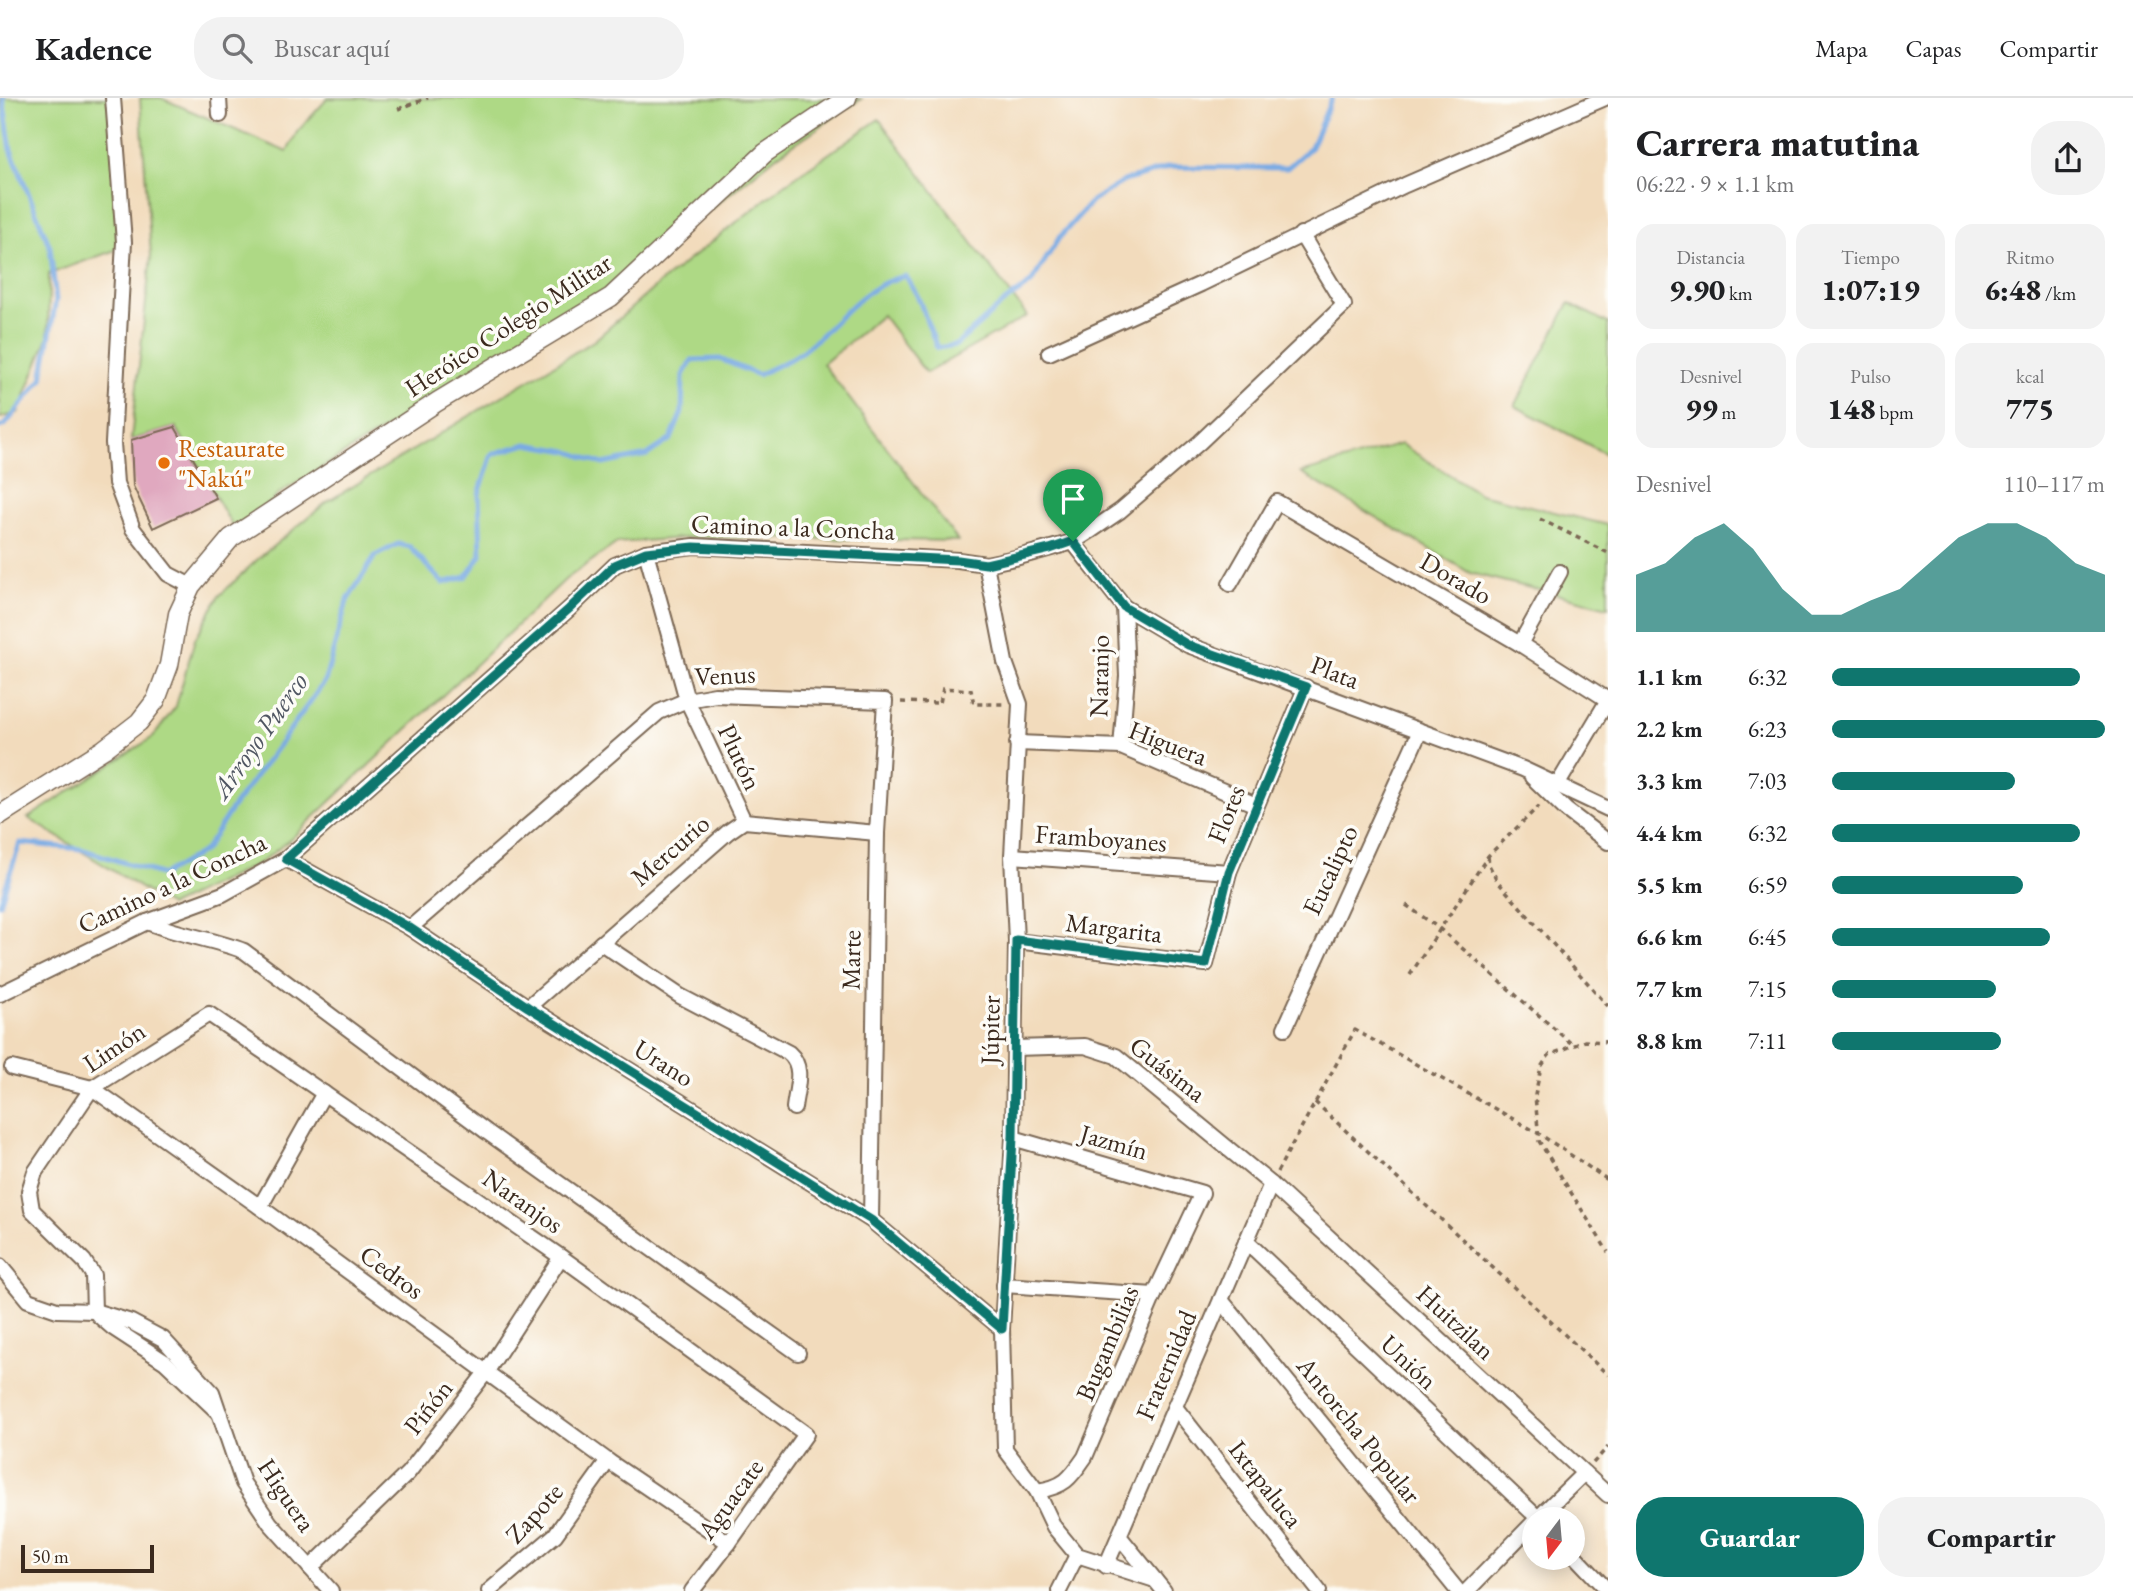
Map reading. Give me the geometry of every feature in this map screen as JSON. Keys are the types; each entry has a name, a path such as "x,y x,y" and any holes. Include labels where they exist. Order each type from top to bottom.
{"street":[{"path":"0,814 104,749 139,722 156,699 169,664 178,614 191,586 168,574 132,528 116,483 113,443 124,242 113,98"},
{"path":"219,98 220,115"},
{"name":"Heróico Colegio Militar","path":"191,586 232,538 437,402 611,297 765,153 847,98"},
{"path":"1049,353 1201,284 1405,185 1605,98"},
{"name":"Camino a la Concha","path":"0,995 147,922 223,894 286,859 569,609 615,565 646,552 694,547 958,560 986,564 1073,541 1130,502 1200,442 1344,305 1301,234"},
{"name":"Dorado","path":"1230,584 1277,502 1520,644 1608,700"},
{"name":"Plata","path":"1073,541 1124,607 1188,645 1523,769 1554,789 1608,809"},
{"name":"Plutón","path":"646,552 687,700 744,821"},
{"name":"Júpiter","path":"986,564 1006,662 1020,704 1012,856 1016,940 1013,1138 1002,1329 1005,1449 1037,1491 1054,1527 1077,1555"},
{"path":"1520,644 1560,572"},
{"name":"Naranjo","path":"1121,747 1127,676 1124,607"},
{"name":"Flores","path":"1206,964 1229,872 1306,687"},
{"name":"Venus","path":"410,928 659,712 687,700 715,695 885,701"},
{"path":"1608,700 1554,789 1566,810 1608,842"},
{"name":"Marte","path":"871,1220 877,833 885,701"},
{"name":"Eucalipto","path":"1285,1028 1420,731"},
{"name":"Higuera","path":"1017,743 1121,747 1256,805"},
{"name":"Mercurio","path":"528,1007 727,832 744,821 877,833"},
{"name":"Framboyanes","path":"1012,856 1229,872"},
{"name":"Urano","path":"286,859 410,928 528,1007 871,1220 1002,1329"},
{"path":"147,922 173,932 244,951 487,1132 798,1353"},
{"name":"Margarita","path":"1016,940 1206,964"},
{"path":"601,943 680,996 789,1053 797,1060 799,1070 794,1108"},
{"name":"Limón","path":"94,1311 93,1275 85,1261 32,1210 29,1191 34,1172 92,1088 209,1014"},
{"name":"Naranjos","path":"209,1014 561,1257 806,1434"},
{"name":"Guásima","path":"1014,1048 1084,1046 1116,1056 1271,1184"},
{"name":"Cedros","path":"12,1068 92,1088 260,1206 608,1461 729,1543"},
{"path":"260,1206 324,1093"},
{"name":"Jazmín","path":"1013,1138 1202,1193"},
{"name":"Fraternidad","path":"1106,1566 1271,1184"},
{"name":"Huitzilan","path":"1271,1184 1608,1495"},
{"name":"Bugambilias","path":"1037,1491 1056,1488 1071,1477 1085,1457 1154,1295 1202,1193"},
{"name":"Unión","path":"1246,1241 1524,1507"},
{"name":"Piñón","path":"310,1568 408,1473 486,1371 561,1257"},
{"name":"Higuera","path":"0,1265 29,1300 57,1310 94,1311 131,1322 163,1339 212,1392 243,1483 270,1522 331,1591"},
{"path":"1004,1286 1154,1295"},
{"name":"Antorcha Popular","path":"1221,1300 1458,1591"},
{"name":"Ixtapaluca","path":"1175,1407 1319,1591"},
{"name":"Aguacate","path":"692,1591 806,1434"},
{"name":"Zapote","path":"489,1591 555,1535 608,1461"},
{"path":"1549,1507 1584,1473"},
{"path":"1467,1591 1522,1534"},
{"path":"1119,1536 1160,1586"},
{"path":"1059,1591 1077,1555 1160,1586"},
{"path":"1586,1568 1608,1591"}],"path":[{"path":"398,109 428,98"},
{"path":"1540,519 1608,553"},
{"path":"885,701 940,703 943,688 971,690 974,704 1020,704"},
{"path":"1410,975 1488,856 1554,789"},
{"path":"1488,856 1489,865 1498,881 1608,1006"},
{"path":"1406,905 1440,929 1573,1045"},
{"path":"1271,1184 1355,1030 1538,1133 1608,1180"},
{"path":"1608,1042 1586,1041 1549,1055 1541,1067 1535,1095 1539,1141 1608,1252"},
{"path":"1315,1102 1608,1375"}],"green space":[{"path":"0,98 117,98 121,248 49,274 48,337 18,413 0,418"},
{"path":"140,98 161,98 287,152 297,132 328,98 861,99 779,154 603,295 280,493 238,536 176,427 131,440 151,256"},
{"path":"879,119 1027,316 926,373 882,315 823,364 958,541 696,537 617,543 566,579 292,838 260,863 170,906 28,818 153,737 176,706 195,639 219,596 259,558 327,502 595,340 662,281 785,184"},
{"path":"1569,303 1608,323 1608,455 1515,406"},
{"path":"1401,444 1480,494 1608,525 1608,607 1470,573 1301,473"}],"building":[{"name":"Restaurate \"Nakú\"","path":"175,427 216,498 153,528 133,486 131,440"}],"waterway":[{"path":"0,427 5,425 42,379 56,300 50,247 11,150 3,98"},
{"name":"Arroyo Puerco","path":"0,904 20,843 81,849 163,875 205,850 232,808 325,681 347,601 375,556 398,544 410,547 443,583 466,577 481,555 479,494 492,454 527,444 568,451 603,464 647,455 671,439 682,412 683,375 692,360 720,359 758,375 797,355 875,288 906,276 918,297 937,348 956,345 1002,304 1031,283 1059,238 1092,201 1124,181 1170,167 1287,168 1311,147 1332,98"}],"place":[{"name":"Restaurate \"Nakú\"","path":"164,463"}],"route":[{"path":"1073,541 1124,607 1188,645 1306,687 1229,872 1206,964 1016,940 1013,1138 1002,1329 871,1220 528,1007 410,928 286,859 569,609 615,565 646,552 694,547 958,560 986,564 1073,541"}]}
